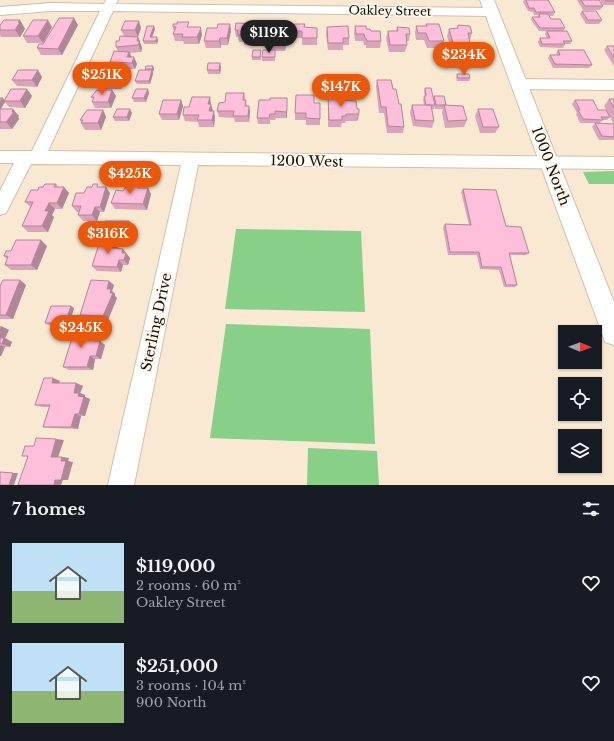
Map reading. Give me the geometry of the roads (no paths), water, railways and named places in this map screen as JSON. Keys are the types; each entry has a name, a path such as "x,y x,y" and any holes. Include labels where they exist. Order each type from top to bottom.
{"street":[{"name":"Oakley Street","path":"0,11 110,4 489,6"},
{"path":"0,208 31,157 110,4"},
{"name":"1000 North","path":"489,6 550,164 607,296 614,333"},
{"path":"519,84 614,85"},
{"name":"1200 West","path":"0,157 550,164 614,163"},
{"name":"Sterling Drive","path":"121,485 191,159"}]}
